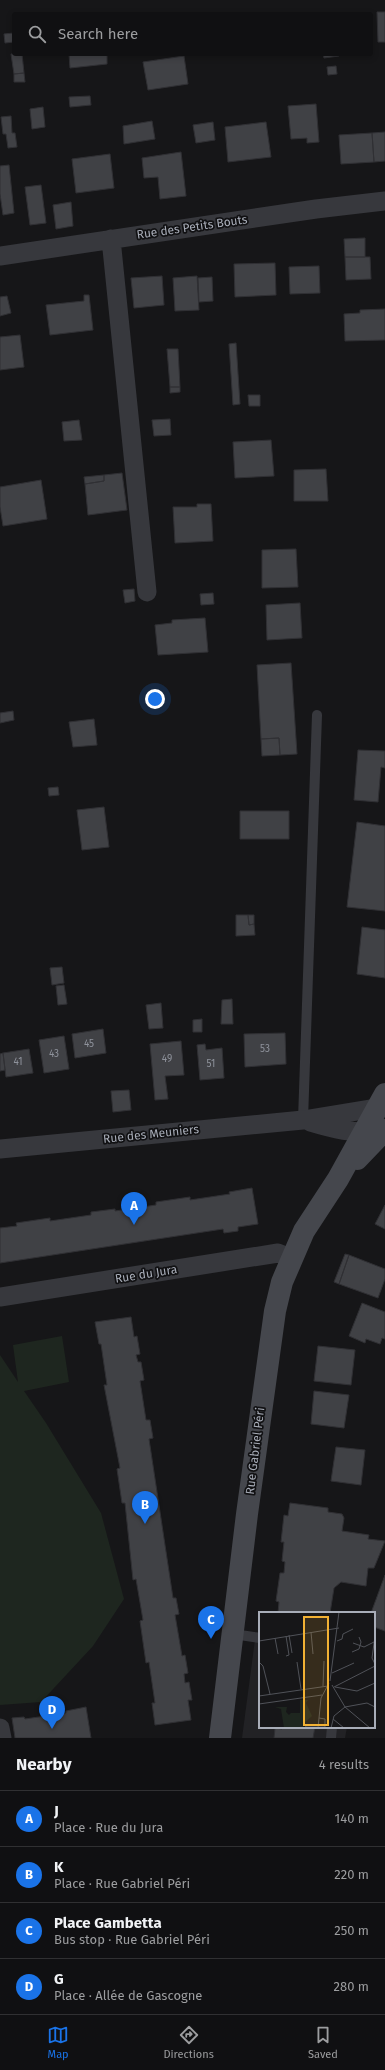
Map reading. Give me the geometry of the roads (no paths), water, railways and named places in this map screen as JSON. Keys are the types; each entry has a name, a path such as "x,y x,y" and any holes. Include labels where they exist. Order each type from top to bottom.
{"street":[{"name":"Rue des Petits Bouts","path":"0,256 308,210 385,201"},
{"path":"111,239 147,592"},
{"name":"Rue des Meuniers","path":"0,1149 303,1120 381,1101"},
{"name":"Rue Gabriel Péri","path":"220,1738 267,1355 274,1311 282,1282 291,1258 304,1231 338,1179 381,1101"},
{"name":"Rue des Meuniers","path":"303,1120 339,1130 362,1133 385,1130"},
{"name":"Rue Gabriel Péri","path":"338,1179 385,1130"},
{"name":"Rue du Jura","path":"0,1297 278,1253 291,1258"},
{"path":"0,1728 2,1738"}],"lane":[{"path":"303,1120 317,715"},
{"path":"233,1634 259,1638"},
{"path":"330,1738 332,1728"}],"place":[{"name":"J","path":"134,1225"},
{"name":"K","path":"145,1524"},
{"name":"Place Gambetta","path":"211,1639"},
{"name":"G","path":"52,1729"}]}
